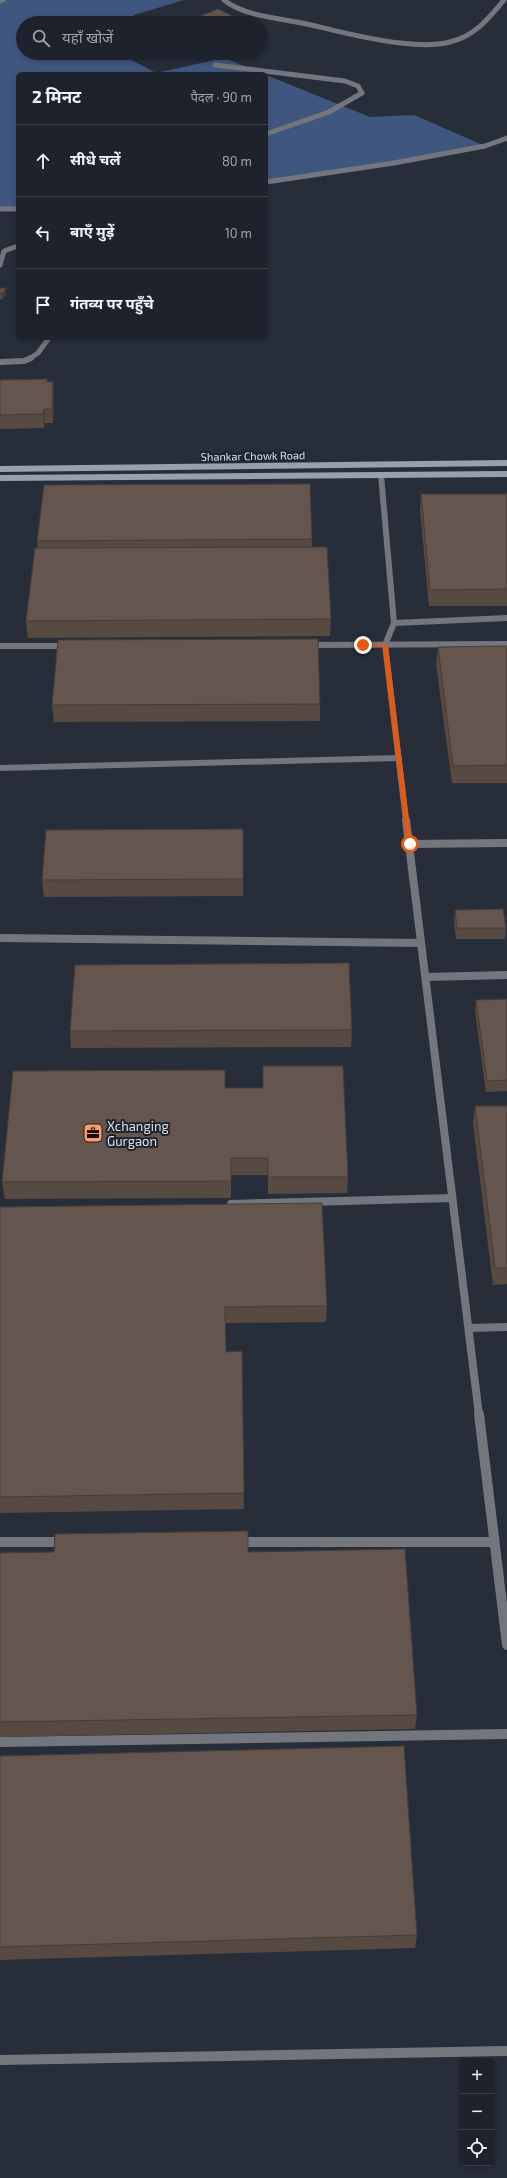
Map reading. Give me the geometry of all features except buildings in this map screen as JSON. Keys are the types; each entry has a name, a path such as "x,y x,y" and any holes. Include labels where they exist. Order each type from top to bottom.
{"main road":[{"name":"Shankar Chowk Road","path":"0,469 507,463"},
{"name":"Shankar Chowk Road","path":"0,478 507,474"}],"lane":[{"path":"224,0 230,5 267,16"},
{"path":"268,16 390,42 428,44 447,43 471,34 481,28 504,0"},
{"path":"215,64 345,81 358,86 362,93 353,101 331,111 268,133"},
{"path":"268,182 394,163 485,146 507,138"},
{"path":"0,209 16,209"},
{"path":"0,265 2,252 4,249 16,246"},
{"path":"0,362 31,360 37,356 47,340"},
{"path":"381,475 394,623 385,645 507,1645"},
{"path":"394,623 507,618"},
{"path":"300,645 507,644"},
{"path":"0,646 71,646"},
{"path":"0,768 399,758"},
{"path":"410,844 507,842"},
{"path":"0,938 422,943"},
{"path":"426,977 507,975"},
{"path":"222,1205 452,1198"},
{"path":"468,1328 507,1327"},
{"path":"0,1542 80,1542"},
{"path":"231,1542 494,1542"},
{"path":"0,1742 507,1734"},
{"path":"0,2060 507,2051"}],"shaded area":[{"path":"184,0 134,16 16,16 16,60 131,60 154,72 16,72 16,209 0,209 0,1"},
{"path":"215,60 229,60 259,72 161,72"},
{"path":"268,76 370,117 414,115 485,146 268,182"}],"place":[{"name":"Xchanging Gurgaon","path":"93,1133"}],"route":[{"path":"363,645 385,645 410,844"}]}
